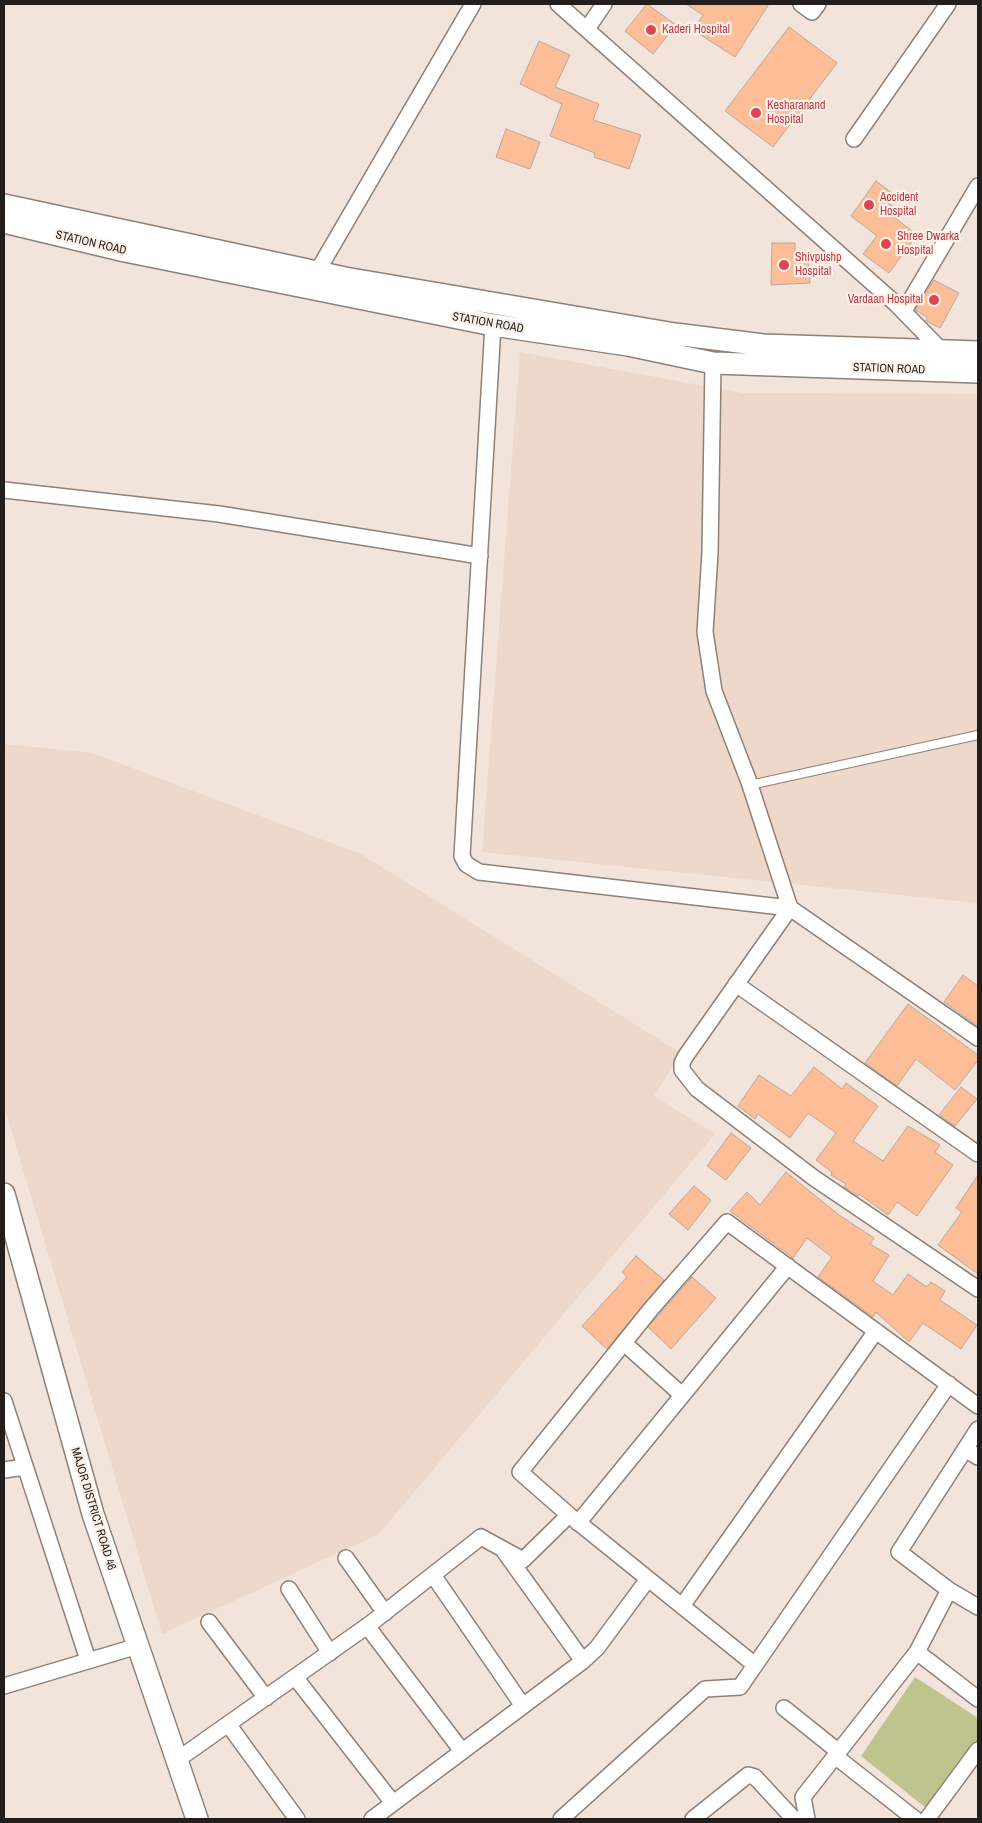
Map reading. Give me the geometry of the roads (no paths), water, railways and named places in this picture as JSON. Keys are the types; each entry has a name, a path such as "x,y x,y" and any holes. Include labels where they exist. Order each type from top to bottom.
{"main road":[{"name":"STATION ROAD","path":"4,205 317,272 666,333 752,344 978,352"},
{"name":"STATION ROAD","path":"4,222 125,251 493,325 628,345 713,363 970,372"},
{"name":"MAJOR DISTRICT ROAD 46","path":"4,1194 93,1514 197,1819"}],"street":[{"path":"317,272 473,4"},
{"path":"558,4 904,311 942,351 970,372"},
{"path":"587,29 604,4"},
{"path":"801,4 812,12 818,4"},
{"path":"854,139 948,4"},
{"path":"904,311 978,186"},
{"path":"493,325 462,856 466,864 480,872 790,908 978,1038"},
{"path":"713,363 710,553 705,632 714,691 750,785 790,908"},
{"path":"4,490 219,514 480,556"},
{"path":"790,908 685,1057 682,1063 686,1078 697,1089 814,1178 978,1289"},
{"path":"736,984 978,1154"},
{"path":"755,1665 574,1519 520,1472 624,1342 727,1222 978,1406"},
{"path":"177,1760 385,1613 482,1537 523,1560 574,1519 682,1395 788,1266"},
{"path":"682,1606 876,1331"},
{"path":"624,1342 682,1395"},
{"path":"561,1819 705,1689 740,1687 949,1384"},
{"path":"4,1401 88,1660"},
{"path":"978,1429 899,1552 949,1590 978,1607"},
{"path":"965,1450 978,1458"},
{"path":"4,1470 25,1467"},
{"path":"502,1548 583,1661"},
{"path":"346,1558 385,1613"},
{"path":"433,1575 523,1706"},
{"path":"372,1819 583,1661 596,1648 648,1579"},
{"path":"289,1588 330,1653"},
{"path":"807,1819 803,1797 917,1652 949,1590"},
{"path":"209,1622 266,1698"},
{"path":"367,1626 462,1751"},
{"path":"4,1686 138,1646"},
{"path":"917,1652 978,1699"},
{"path":"295,1677 393,1803"},
{"path":"784,1708 916,1819"},
{"path":"228,1724 297,1819"},
{"path":"927,1819 978,1750"},
{"path":"693,1819 748,1775 755,1778 794,1819"}],"lane":[{"path":"750,785 978,735"}],"place":[{"name":"Kaderi Hospital","path":"651,30"},
{"name":"Kesharanand Hospital","path":"756,113"},
{"name":"Accident Hospital","path":"869,205"},
{"name":"Shree Dwarka Hospital","path":"886,244"},
{"name":"Shivpushp Hospital","path":"784,265"},
{"name":"Vardaan Hospital","path":"934,300"}]}
